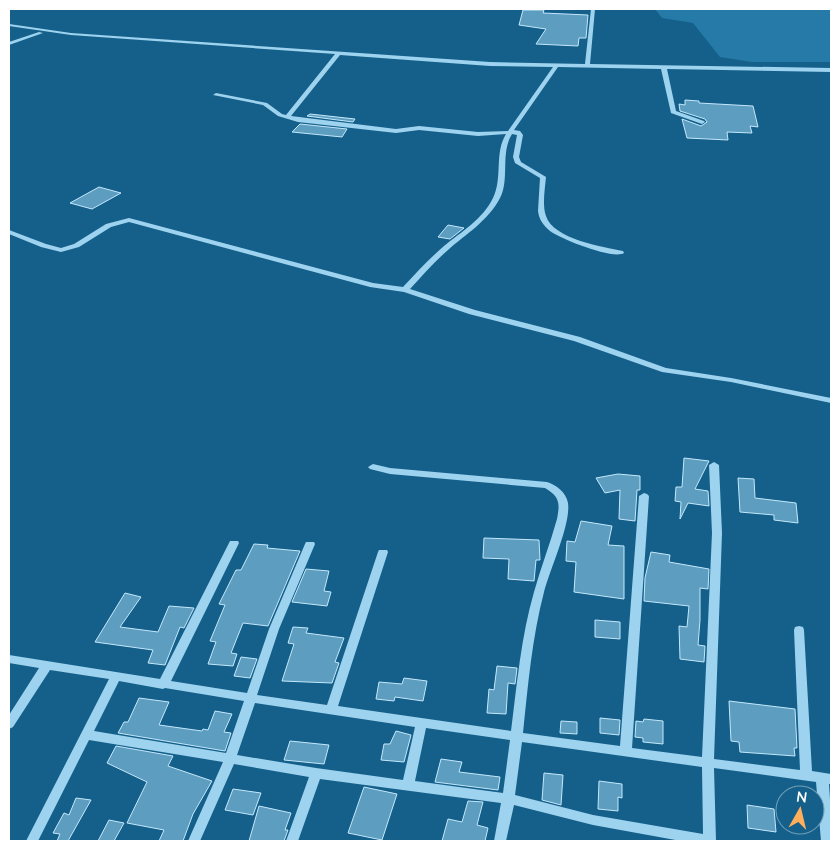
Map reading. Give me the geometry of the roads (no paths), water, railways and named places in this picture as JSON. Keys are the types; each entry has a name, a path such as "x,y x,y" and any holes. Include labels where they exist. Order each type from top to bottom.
{"street":[{"path":"587,66 594,9"},
{"path":"9,25 45,31 338,54 556,66 831,70"},
{"path":"9,44 45,31"},
{"path":"287,118 338,54"},
{"path":"405,290 445,249 472,228 487,213 498,195 503,146 556,66"},
{"path":"664,68 673,112 702,122"},
{"path":"216,95 264,104 287,118 396,131 419,128 478,134 512,131 520,134 516,158 518,164 543,176 542,217 549,227 563,236 620,253"},
{"path":"9,232 61,250 74,246 102,227 118,221 128,220 323,272 405,290 472,312 577,338 665,370 731,380 831,401"},
{"path":"88,735 316,773 510,799 593,820 710,841 708,763 717,533 714,465"},
{"path":"373,467 390,471 528,482 547,485 561,495 564,510 529,633 510,799 500,841"},
{"path":"626,752 644,496"},
{"path":"163,685 234,543"},
{"path":"194,841 230,759 249,698 274,629 310,544"},
{"path":"331,710 383,552"},
{"path":"799,630 806,776"},
{"path":"9,659 163,685 331,710 626,752 827,778 827,841"},
{"path":"9,724 47,665"},
{"path":"32,841 88,735 116,676"},
{"path":"408,786 422,722"},
{"path":"292,841 316,773"}]}
